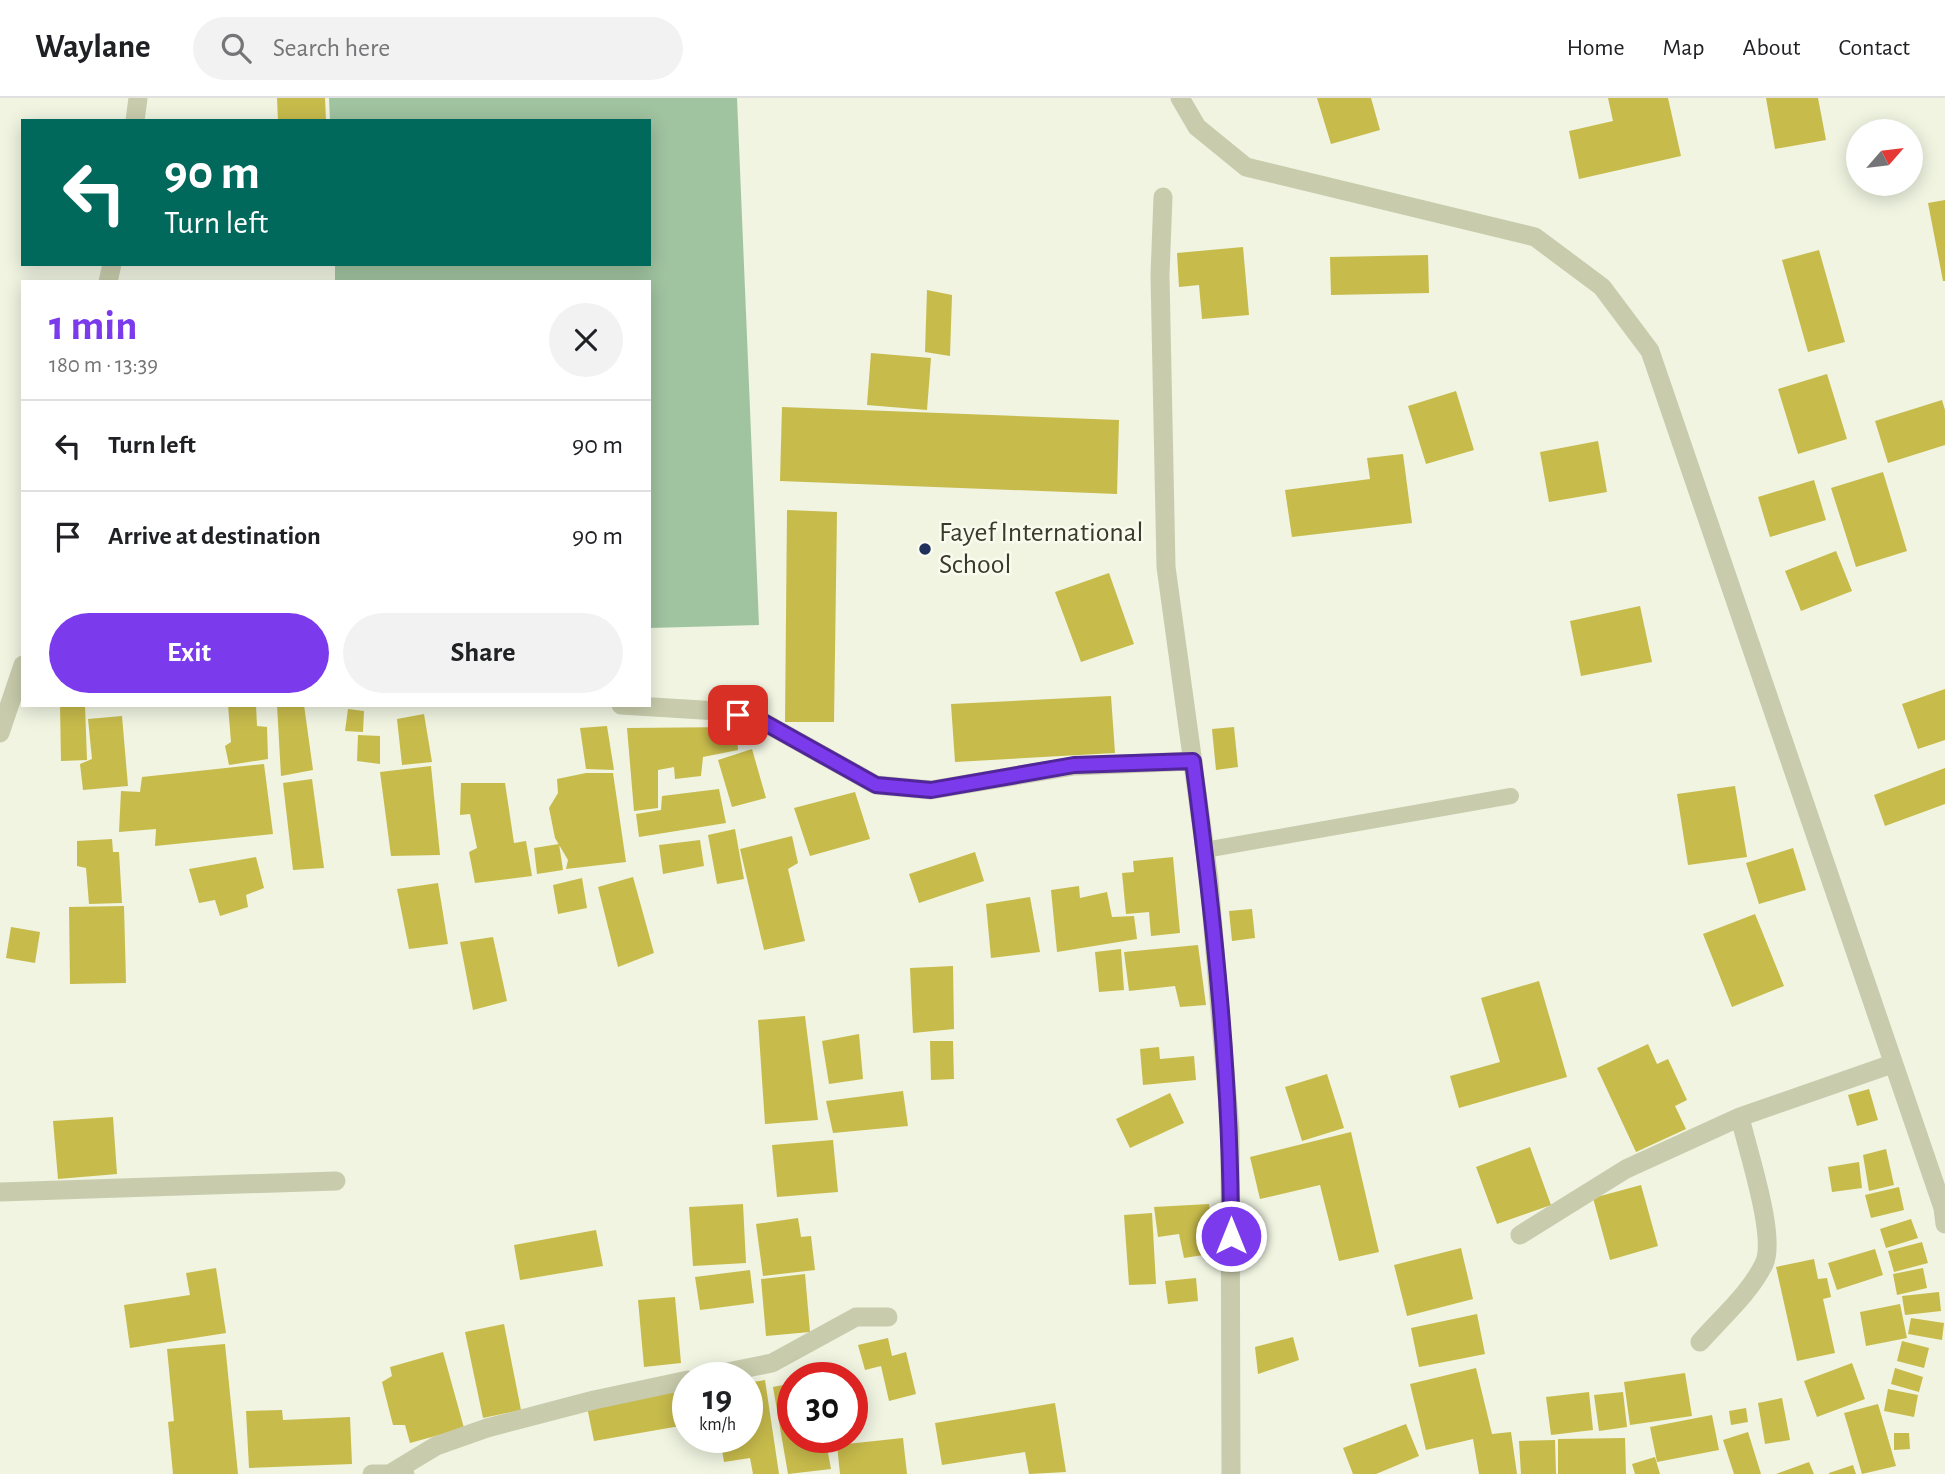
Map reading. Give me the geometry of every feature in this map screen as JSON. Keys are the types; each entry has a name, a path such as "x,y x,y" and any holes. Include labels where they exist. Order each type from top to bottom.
{"street":[{"path":"135,119 138,98"},
{"path":"1180,98 1197,127 1246,167 1535,237 1602,287 1650,351 1944,1214"},
{"path":"1163,197 1160,275 1166,567 1205,850 1230,1131 1231,1474"},
{"path":"0,733 21,671"},
{"path":"651,707 718,711 758,719 876,785 931,790 1074,765 1193,761"},
{"path":"1520,1235 1626,1168 1740,1118 1892,1064"},
{"path":"1700,1342 1748,1288 1765,1262 1767,1251 1769,1239 1740,1118"},
{"path":"0,1192 336,1181"},
{"path":"763,1365 772,1363 856,1317 888,1317"},
{"path":"372,1474 399,1473 436,1446 487,1428 594,1400 672,1383"}],"lane":[{"path":"1205,850 1511,796"}],"green space":[{"path":"329,98 737,98 759,625 651,628 651,280 335,280 335,266 651,266 651,119 330,119"}],"building":[{"path":"277,98 325,98 326,119 278,119"},
{"path":"1317,98 1371,98 1380,130 1331,144"},
{"path":"1608,98 1668,98 1681,156 1579,179 1569,131 1613,121"},
{"path":"1766,98 1818,98 1826,140 1775,149"},
{"path":"1945,200 1945,281 1943,281 1928,203"},
{"path":"1243,247 1249,315 1202,319 1199,285 1179,287 1177,253"},
{"path":"1819,250 1845,342 1808,352 1782,260"},
{"path":"1428,255 1429,293 1331,295 1330,257"},
{"path":"927,290 952,295 950,356 925,352"},
{"path":"871,353 931,358 927,410 867,405"},
{"path":"1827,374 1847,439 1798,454 1778,389"},
{"path":"1456,391 1474,450 1426,464 1408,406"},
{"path":"1942,400 1945,410 1945,445 1888,463 1875,421"},
{"path":"782,407 1119,420 1117,494 780,481"},
{"path":"1598,441 1607,492 1549,502 1540,452"},
{"path":"1403,454 1412,523 1292,537 1285,490 1370,479 1367,458"},
{"path":"1883,472 1907,551 1856,567 1831,488"},
{"path":"1814,480 1826,520 1770,537 1758,497"},
{"path":"787,510 837,512 834,722 785,722"},
{"path":"1836,551 1852,591 1801,611 1785,571"},
{"path":"1109,573 1134,644 1081,662 1055,592"},
{"path":"1640,606 1652,662 1581,676 1570,621"},
{"path":"1945,689 1945,740 1918,749 1902,704"},
{"path":"1111,696 1115,753 955,762 951,704"},
{"path":"60,707 85,707 87,760 61,761"},
{"path":"228,707 256,707 257,726 267,727 268,759 229,765 225,746 231,742"},
{"path":"277,707 304,707 313,770 281,776"},
{"path":"348,709 364,711 363,732 345,731"},
{"path":"424,714 432,762 402,765 397,719"},
{"path":"122,716 128,786 83,790 80,764 92,759 88,719"},
{"path":"607,726 614,770 586,769 580,728"},
{"path":"736,727 738,750 703,757 701,776 675,779 674,767 658,770 658,808 634,811 627,728"},
{"path":"1234,727 1238,767 1216,770 1212,729"},
{"path":"358,735 380,736 380,764 357,761"},
{"path":"752,749 766,798 732,807 718,760"},
{"path":"264,764 273,834 155,846 156,829 119,832 121,791 140,792 142,777"},
{"path":"431,766 440,855 391,856 380,772"},
{"path":"1945,768 1945,804 1885,826 1874,795"},
{"path":"586,773 613,773 626,862 566,869 568,860 555,838 549,808 558,793 557,779"},
{"path":"312,779 324,868 293,870 283,783"},
{"path":"461,783 505,783 514,843 526,841 532,876 475,883 469,852 477,848 470,814 460,815"},
{"path":"1735,786 1747,857 1688,865 1677,794"},
{"path":"719,789 726,823 639,837 636,814 661,810 662,796"},
{"path":"855,792 870,839 810,856 794,808"},
{"path":"735,829 744,879 717,884 708,835"},
{"path":"792,836 798,863 788,869 805,941 764,950 740,849"},
{"path":"112,839 113,852 119,852 122,903 89,904 86,868 77,866 77,841"},
{"path":"700,840 704,866 663,874 659,845"},
{"path":"559,844 563,870 537,874 534,848"},
{"path":"1793,848 1806,890 1759,904 1746,863"},
{"path":"975,852 984,881 919,903 909,874"},
{"path":"256,857 264,888 246,895 248,907 220,916 215,900 199,903 189,869"},
{"path":"1173,857 1180,933 1151,936 1149,912 1126,914 1122,873 1134,872 1133,861"},
{"path":"633,877 654,953 618,967 598,887"},
{"path":"582,878 587,908 558,914 553,885"},
{"path":"438,883 448,944 409,949 397,889"},
{"path":"1079,886 1080,898 1107,892 1112,917 1134,916 1137,939 1057,952 1051,890"},
{"path":"1030,897 1040,952 991,958 986,904"},
{"path":"124,906 126,983 70,984 69,907"},
{"path":"1252,909 1255,938 1232,941 1229,911"},
{"path":"1755,914 1784,986 1732,1007 1703,934"},
{"path":"11,927 40,932 35,963 6,958"},
{"path":"493,937 507,1001 473,1010 460,942"},
{"path":"1198,945 1206,1005 1180,1007 1175,986 1129,991 1124,952"},
{"path":"1121,949 1124,990 1099,992 1095,952"},
{"path":"953,966 954,1029 913,1033 910,968"},
{"path":"1539,981 1567,1077 1459,1108 1450,1076 1500,1062 1481,998"},
{"path":"805,1016 818,1120 765,1124 758,1020"},
{"path":"859,1034 863,1079 829,1084 822,1041"},
{"path":"930,1041 953,1041 954,1079 931,1080"},
{"path":"1648,1044 1657,1064 1668,1059 1687,1100 1675,1106 1686,1129 1636,1152 1597,1068"},
{"path":"1159,1047 1160,1059 1194,1056 1196,1080 1143,1085 1140,1049"},
{"path":"1327,1074 1344,1128 1302,1141 1285,1087"},
{"path":"1869,1089 1878,1120 1857,1126 1848,1095"},
{"path":"903,1091 908,1126 833,1133 826,1101"},
{"path":"1170,1093 1184,1123 1130,1148 1116,1119"},
{"path":"113,1117 117,1174 58,1179 53,1121"},
{"path":"1351,1132 1379,1252 1339,1261 1320,1185 1260,1199 1250,1157"},
{"path":"833,1140 838,1192 777,1197 772,1145"},
{"path":"1530,1147 1551,1205 1497,1224 1476,1167"},
{"path":"1886,1149 1894,1185 1869,1191 1863,1155"},
{"path":"1859,1162 1862,1188 1832,1192 1828,1167"},
{"path":"1641,1185 1658,1246 1610,1260 1593,1198"},
{"path":"1899,1187 1904,1210 1871,1218 1865,1195"},
{"path":"743,1204 746,1263 693,1266 689,1207"},
{"path":"1209,1204 1216,1253 1184,1258 1179,1234 1158,1237 1154,1207"},
{"path":"1152,1213 1156,1284 1129,1285 1124,1215"},
{"path":"798,1218 801,1237 811,1236 815,1270 763,1276 756,1224"},
{"path":"1911,1219 1918,1238 1886,1248 1880,1229"},
{"path":"596,1230 603,1266 520,1280 514,1245"},
{"path":"1922,1242 1928,1263 1894,1272 1888,1251"},
{"path":"1461,1248 1473,1299 1407,1316 1394,1265"},
{"path":"1875,1249 1883,1275 1837,1290 1828,1263"},
{"path":"1814,1259 1818,1279 1827,1278 1831,1297 1823,1299 1835,1353 1797,1361 1776,1267"},
{"path":"216,1268 226,1333 130,1348 124,1305 190,1295 186,1273"},
{"path":"1923,1268 1927,1288 1897,1295 1893,1274"},
{"path":"750,1270 754,1303 700,1310 695,1277"},
{"path":"805,1274 810,1332 766,1336 761,1279"},
{"path":"1196,1278 1198,1301 1168,1304 1165,1281"},
{"path":"1939,1292 1941,1311 1905,1315 1902,1296"},
{"path":"675,1297 681,1362 644,1367 638,1300"},
{"path":"1900,1304 1907,1338 1866,1346 1860,1312"},
{"path":"1477,1314 1485,1354 1419,1367 1411,1328"},
{"path":"1911,1318 1944,1323 1942,1340 1908,1334"},
{"path":"504,1324 521,1410 483,1418 465,1332"},
{"path":"1293,1337 1299,1360 1258,1374 1255,1347"},
{"path":"888,1338 892,1356 906,1352 916,1394 889,1401 881,1366 868,1369 868,1362 863,1362 858,1345"},
{"path":"1902,1341 1929,1348 1924,1368 1897,1361"},
{"path":"225,1344 238,1474 173,1474 168,1422 174,1421 167,1349"},
{"path":"443,1352 464,1428 410,1443 405,1425 393,1425 382,1382 392,1376 390,1367"},
{"path":"1852,1363 1865,1399 1817,1417 1804,1381"},
{"path":"1476,1368 1492,1434 1511,1432 1517,1474 1479,1474 1473,1439 1426,1450 1410,1384"},
{"path":"1895,1368 1923,1377 1919,1392 1891,1384"},
{"path":"1685,1373 1692,1416 1630,1425 1624,1382"},
{"path":"763,1380 779,1474 753,1474 750,1458 724,1462 723,1453 763,1453"},
{"path":"777,1386 777,1410 773,1387"},
{"path":"1888,1389 1918,1395 1914,1417 1884,1411"},
{"path":"672,1391 672,1427 594,1441 587,1407"},
{"path":"1589,1392 1593,1430 1551,1435 1546,1397"},
{"path":"1623,1392 1627,1427 1599,1431 1594,1395"},
{"path":"1782,1398 1790,1440 1765,1444 1758,1403"},
{"path":"1055,1403 1066,1472 1029,1474 1025,1452 942,1465 935,1423"},
{"path":"1878,1404 1896,1466 1862,1474 1844,1413"},
{"path":"1746,1408 1748,1422 1731,1425 1729,1411"},
{"path":"282,1410 283,1420 350,1417 352,1464 249,1468 246,1411"},
{"path":"1712,1415 1719,1450 1657,1462 1650,1427"},
{"path":"1406,1424 1419,1456 1376,1474 1353,1474 1343,1448"},
{"path":"1748,1432 1761,1474 1734,1474 1723,1440"},
{"path":"1894,1433 1909,1433 1910,1449 1894,1450"},
{"path":"903,1438 907,1474 840,1474 838,1453 868,1453 868,1442"},
{"path":"1625,1438 1626,1474 1558,1474 1558,1439"},
{"path":"1555,1440 1556,1474 1521,1474 1519,1441"},
{"path":"784,1453 828,1453 831,1469 788,1474"},
{"path":"1655,1457 1660,1474 1635,1474 1632,1464"},
{"path":"1809,1462 1814,1474 1776,1474"},
{"path":"1853,1465 1856,1474 1829,1474 1829,1473"}],"place":[{"name":"Fayef International School","path":"925,549"}],"route":[{"path":"738,715 758,719 876,785 931,790 1074,765 1193,761 1209,880 1230,1131 1231,1236"}]}
